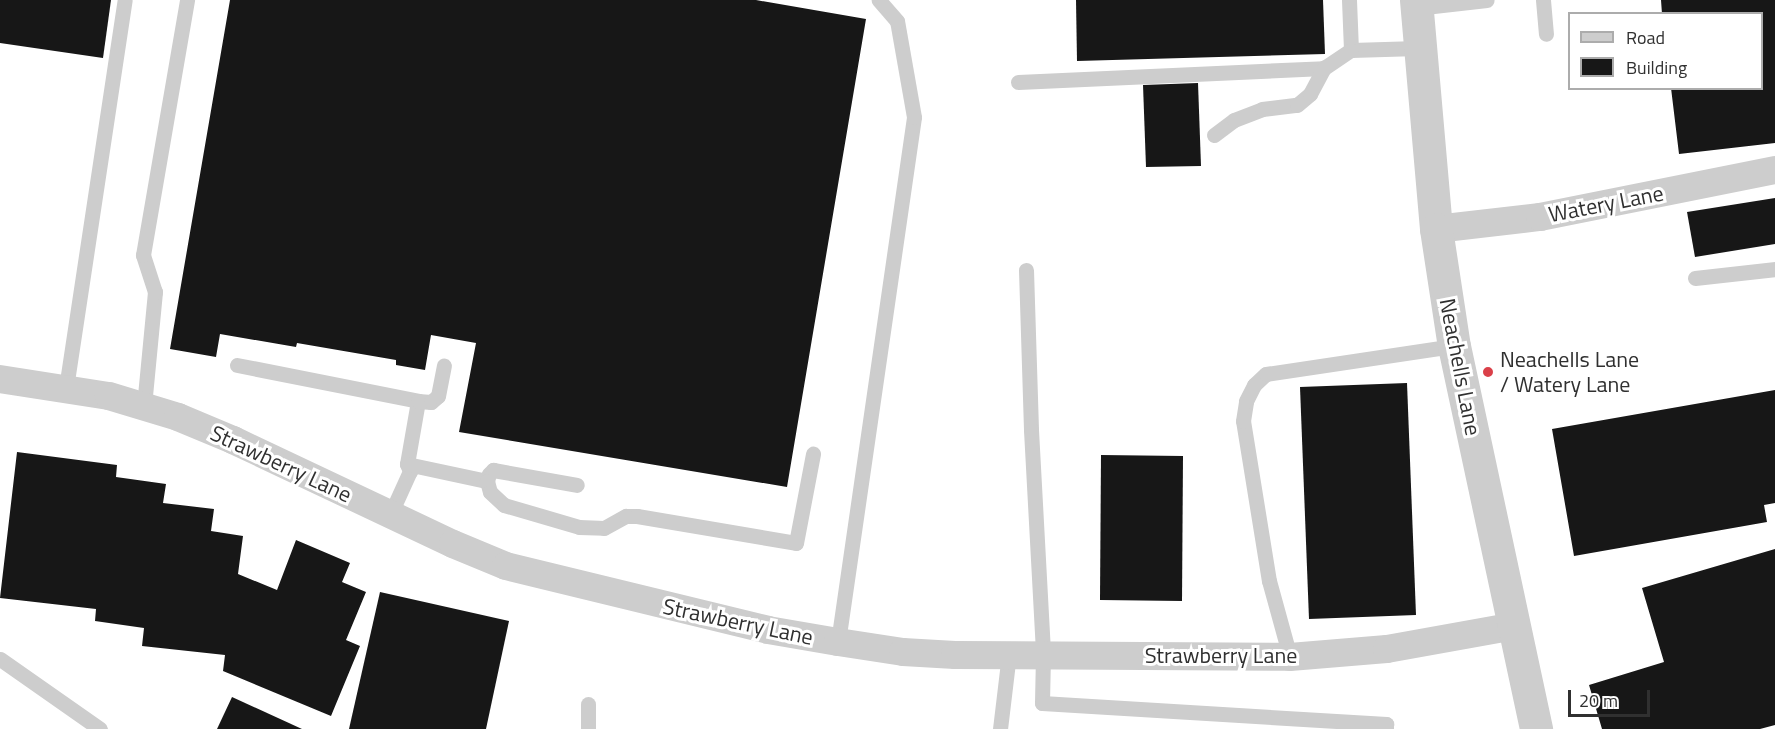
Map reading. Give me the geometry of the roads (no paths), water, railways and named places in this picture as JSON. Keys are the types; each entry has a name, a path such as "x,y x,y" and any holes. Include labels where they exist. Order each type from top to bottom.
{"street":[{"name":"Neachells Lane","path":"1416,4 1418,48 1436,229 1454,346 1536,729"},
{"name":"Watery Lane","path":"1436,229 1540,217 1775,170"},
{"name":"Strawberry Lane","path":"0,379 66,388 144,406 233,440 390,515 506,566 768,630 838,642 934,654 1290,657 1387,649 1515,626"}],"lane":[{"path":"66,388 125,0"},
{"path":"144,406 155,292 143,255 187,0"},
{"path":"838,642 914,117 897,21 879,0"},
{"path":"1349,0 1351,50"},
{"path":"1416,4 1487,0"},
{"path":"1543,0 1546,34"},
{"path":"1214,135 1234,120 1262,109 1297,105 1310,94 1324,68 1351,50 1418,48"},
{"path":"1018,82 1324,68"},
{"path":"1695,278 1775,269"},
{"path":"1026,270 1031,430 1043,655 1042,703 1386,724 1386,729"},
{"path":"1290,657 1269,581 1243,421 1246,401 1254,385 1266,374 1454,346"},
{"path":"237,365 430,402 438,396 444,366"},
{"path":"390,515 410,471 407,464 418,401"},
{"path":"577,485 493,470 487,481 490,492 504,505 579,527 604,528 626,516 637,516 796,543 813,454"},
{"path":"407,464 487,481"},
{"path":"1000,729 1009,654"},
{"path":"0,659 100,729"},
{"path":"588,704 588,729"}],"place":[{"name":"Neachells Lane / Watery Lane","path":"1488,372"}]}
